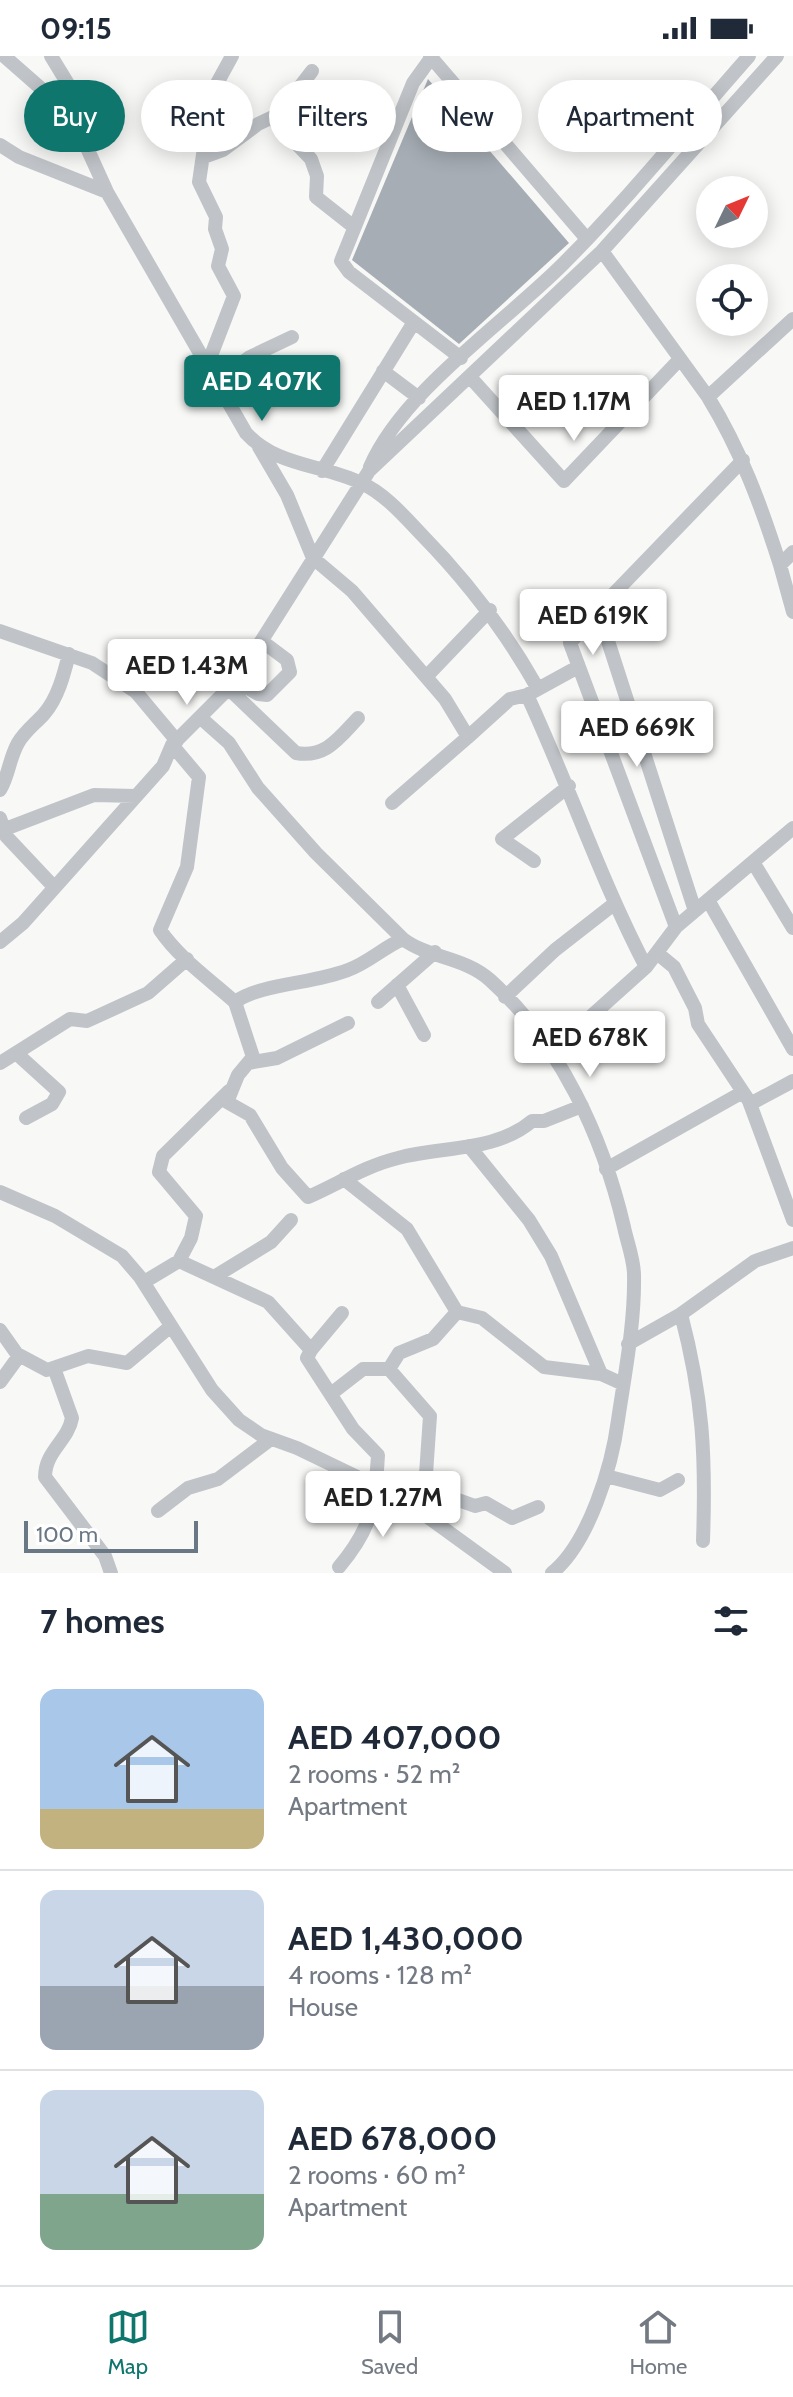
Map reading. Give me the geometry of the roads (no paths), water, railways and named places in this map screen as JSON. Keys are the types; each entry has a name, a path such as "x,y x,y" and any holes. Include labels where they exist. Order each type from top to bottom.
{"street":[{"path":"4,56 31,80"},
{"path":"51,56 66,80"},
{"path":"207,366 234,296 218,266 222,249 215,229 216,217 199,182 204,157 203,109 232,56"},
{"path":"0,942 163,766 175,743 233,685 263,642 365,476 379,447 424,393 587,239 749,56"},
{"path":"365,476 602,251 777,56"},
{"path":"461,358 343,267 341,261 413,83 430,57 587,239"},
{"path":"304,80 312,71"},
{"path":"204,157 223,150 269,120"},
{"path":"0,145 19,157 107,192"},
{"path":"89,152 107,192 216,382 287,495 313,558 352,591 445,699 468,737"},
{"path":"304,152 311,159 317,176 316,197 354,227"},
{"path":"602,251 708,397 743,460 793,612"},
{"path":"708,397 793,319"},
{"path":"322,471 414,322"},
{"path":"216,382 250,357 292,337"},
{"path":"470,377 564,481 680,359"},
{"path":"383,371 442,402"},
{"path":"258,447 322,471 365,476 490,610 532,692 614,904 646,967"},
{"path":"676,927 570,643 743,460"},
{"path":"780,565 793,552"},
{"path":"426,677 490,610"},
{"path":"598,610 695,911"},
{"path":"2,636 92,663 136,692 199,777 187,867 160,930 177,955 187,959 235,1002 253,1057 232,1088 163,1156 159,1172 196,1216 191,1238 179,1261 144,1282"},
{"path":"233,685 267,695 290,672 287,660 263,642"},
{"path":"0,790 8,777 8,763 18,744 46,712 55,695 69,654"},
{"path":"392,803 510,699 532,692 578,667"},
{"path":"233,685 296,753 310,755 328,749 358,718"},
{"path":"202,719 229,743 258,788 316,853 403,939 419,951 435,952 489,978 549,1054 582,1106 606,1169 635,1272 613,1458 579,1539 563,1565 552,1573"},
{"path":"534,861 502,839 569,786"},
{"path":"54,887 1,826 94,795 136,796"},
{"path":"549,1054 646,967 676,927 793,828"},
{"path":"753,862 793,928"},
{"path":"708,900 793,1049"},
{"path":"505,997 555,950 614,904"},
{"path":"235,1002 252,990 290,987 352,969 403,939"},
{"path":"378,1002 435,952"},
{"path":"657,953 674,967 695,1008 698,1024 746,1098 793,1220"},
{"path":"0,1063 70,1019 87,1021 148,993 187,959"},
{"path":"397,985 424,1035"},
{"path":"248,1063 277,1058 348,1023"},
{"path":"16,1053 59,1092 52,1104 26,1118"},
{"path":"606,1169 746,1098 793,1081"},
{"path":"232,1088 227,1102 250,1115 282,1168 308,1197 396,1158 514,1137 532,1121 544,1121 582,1106"},
{"path":"469,1146 529,1220 551,1256 601,1374"},
{"path":"344,1179 407,1229 457,1312 482,1318 544,1367 601,1374 623,1384"},
{"path":"0,1192 55,1216 122,1256 144,1282 212,1390 239,1420 271,1439 408,1503 505,1573"},
{"path":"214,1277 271,1242 291,1220"},
{"path":"628,1344 681,1314 755,1261 793,1248"},
{"path":"179,1261 268,1302 311,1350"},
{"path":"389,1369 399,1353 433,1339 457,1312"},
{"path":"339,1567 365,1534 376,1486 378,1455 353,1429 307,1358 342,1313"},
{"path":"681,1314 698,1378 706,1455 703,1541"},
{"path":"0,1330 19,1356 47,1370 88,1356 127,1363 171,1326"},
{"path":"0,1382 19,1356"},
{"path":"54,1368 72,1418 64,1438 49,1455 45,1477 105,1556 111,1573"},
{"path":"332,1393 363,1369 389,1369 430,1416 426,1474 408,1503"},
{"path":"158,1511 188,1488 218,1479 271,1439"},
{"path":"606,1476 660,1490 678,1480"},
{"path":"419,1486 475,1506 486,1503 512,1518 538,1507"}]}
